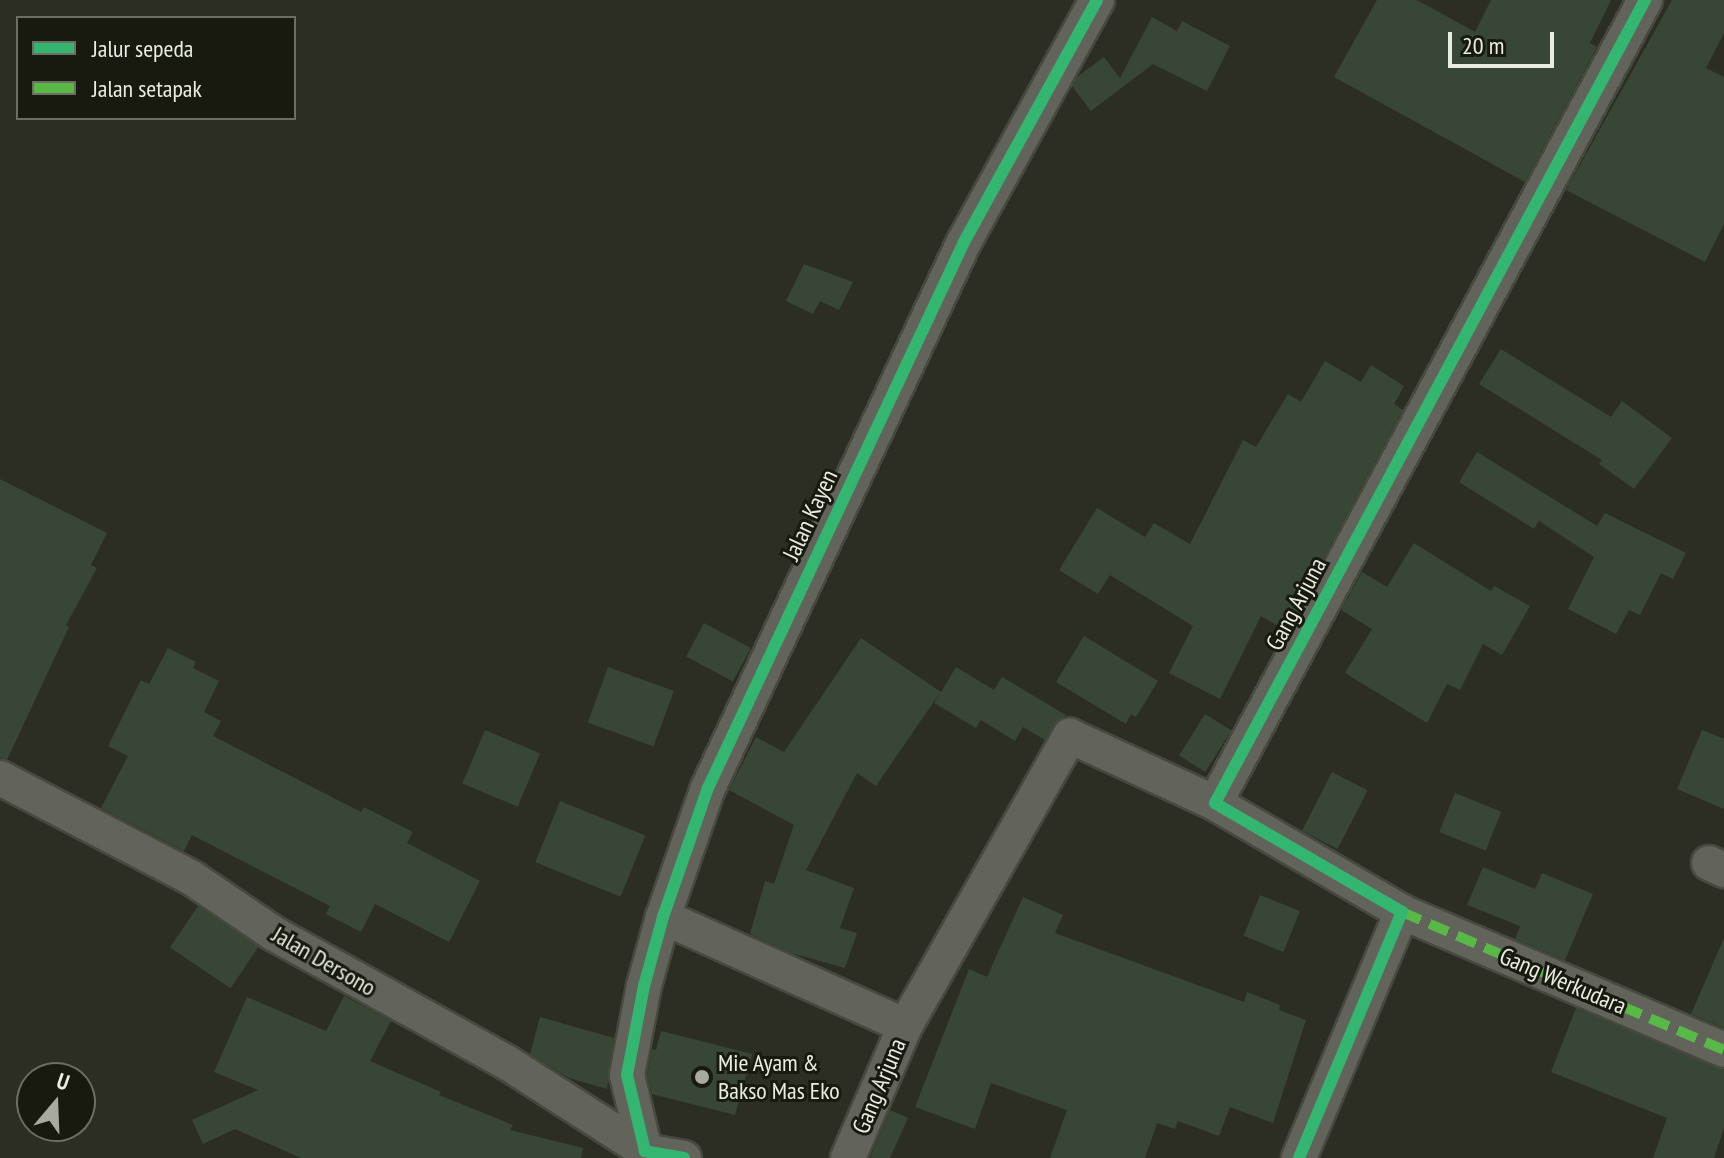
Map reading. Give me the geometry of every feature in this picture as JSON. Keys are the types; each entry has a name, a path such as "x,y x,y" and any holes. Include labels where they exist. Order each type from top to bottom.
{"street":[{"name":"Jalan Kayen","path":"645,1155 627,1075 644,986 663,917 708,788 964,242 1097,0"},
{"name":"Gang Arjuna","path":"1215,803 1645,0"},
{"name":"Gang Arjuna","path":"848,1158 905,1026 1070,736 1215,803 1402,912"},
{"name":"Jalan Dersono","path":"0,778 192,878 273,933 506,1062 645,1155"},
{"path":"1299,1158 1402,912"},
{"name":"Gang Werkudara","path":"1402,912 1724,1050"},
{"path":"663,917 905,1026"},
{"path":"645,1155 684,1158"}],"building":[{"path":"1377,0 1417,0 1475,32 1491,0 1611,0 1590,43 1597,47 1525,182 1334,77"},
{"path":"1672,0 1724,0 1724,33 1706,68 1724,77 1724,224 1705,262 1566,190"},
{"path":"1152,17 1177,31 1182,21 1230,46 1207,91 1153,64 1091,111 1072,86 1077,77 1104,57 1120,78"},
{"path":"804,264 853,282 839,310 820,301 813,314 786,301"},
{"path":"1501,349 1611,417 1622,401 1672,438 1634,489 1599,464 1602,460 1479,384"},
{"path":"1325,361 1361,382 1371,365 1404,386 1394,404 1403,410 1285,630 1261,616 1220,699 1169,673 1193,626 1110,575 1098,594 1059,570 1097,508 1145,537 1154,523 1190,544 1243,440 1256,447 1288,394 1301,402"},
{"path":"1477,452 1597,526 1605,513 1686,553 1673,579 1661,573 1640,615 1629,610 1616,634 1568,609 1594,557 1539,521 1534,529 1459,482"},
{"path":"0,479 107,533 91,565 97,568 66,625 69,627 7,760 0,758"},
{"path":"1414,543 1491,591 1494,586 1530,606 1502,655 1483,644 1460,690 1447,684 1427,723 1345,673 1372,629 1341,610 1362,572 1387,587"},
{"path":"704,623 751,648 733,681 686,657"},
{"path":"1084,636 1158,681 1136,717 1131,714 1126,724 1056,682"},
{"path":"861,638 941,692 956,667 994,690 1002,677 1066,715 1053,726 1045,740 1023,727 1015,741 981,720 976,728 934,703 939,694 876,786 857,773 806,870 854,888 840,928 857,933 845,968 791,953 750,934 765,881 774,884 794,825 729,790 756,737 784,752"},
{"path":"168,648 196,662 193,668 219,681 204,712 221,721 213,736 361,812 364,807 413,832 407,843 480,881 449,942 375,904 361,932 326,914 330,906 192,835 184,851 101,808 128,756 108,746 141,680 149,684"},
{"path":"608,667 674,691 654,746 588,722"},
{"path":"1205,714 1231,730 1205,772 1179,756"},
{"path":"485,730 540,753 518,807 462,783"},
{"path":"1702,730 1724,739 1724,809 1677,789"},
{"path":"1332,772 1368,790 1338,849 1302,831"},
{"path":"1455,793 1501,812 1486,851 1439,832"},
{"path":"560,801 645,835 621,897 535,862"},
{"path":"1483,867 1535,889 1542,873 1593,894 1565,960 1515,939 1520,926 1467,905"},
{"path":"1260,895 1300,911 1283,952 1244,936"},
{"path":"1023,897 1063,915 1055,933 1244,1002 1247,992 1280,1005 1279,1010 1306,1020 1273,1123 1230,1107 1219,1136 1178,1121 1175,1129 1157,1123 1145,1158 1050,1158 1067,1110 991,1083 975,1129 915,1107 969,969 987,977"},
{"path":"198,906 259,947 231,988 170,947"},
{"path":"1724,938 1724,1028 1691,1014"},
{"path":"344,996 391,1021 370,1061 441,1092 439,1095 513,1125 510,1130 583,1148 581,1158 301,1158 235,1129 203,1144 192,1120 258,1090 214,1072 247,997 326,1031"},
{"path":"1576,1008 1724,1070 1724,1128 1714,1158 1653,1158 1667,1118 1551,1072"},
{"path":"540,1017 614,1038 607,1089 569,1078 530,1054"},
{"path":"661,1031 752,1054 735,1115 652,1094 647,1075 652,1049 656,1050"},
{"path":"890,1110 908,1118 890,1158 870,1158"}],"marked path":[{"path":"1402,912 1724,1050"}],"cycle path":[{"path":"684,1158 645,1151 627,1075 644,986 663,917 708,788 964,242 1097,0"},
{"path":"1299,1158 1402,912 1215,803 1645,0"}],"place":[{"name":"Mie Ayam & Bakso Mas Eko","path":"702,1077"}]}
